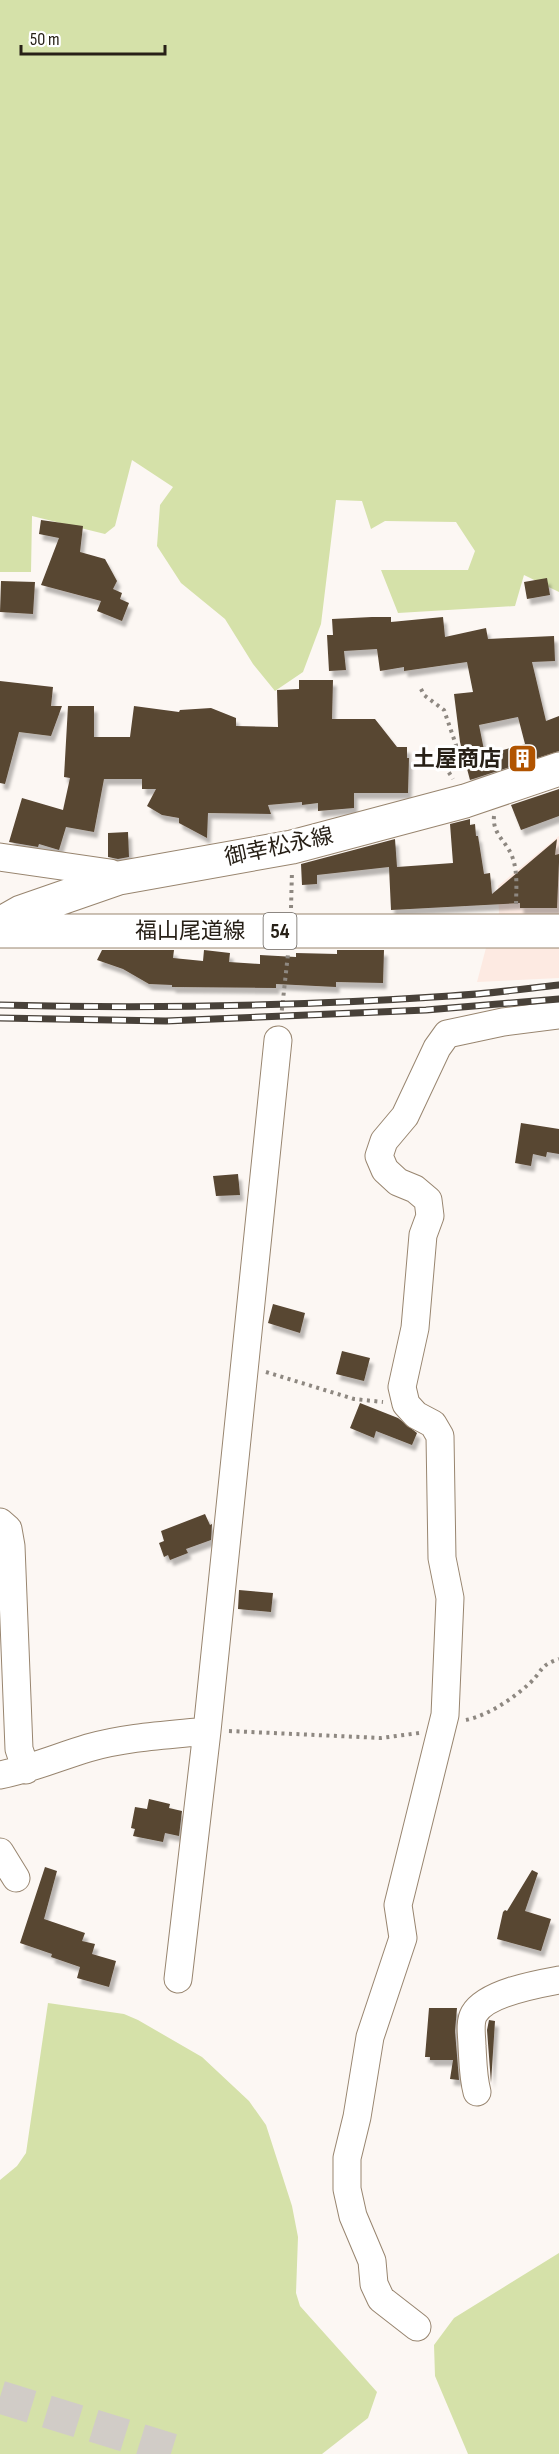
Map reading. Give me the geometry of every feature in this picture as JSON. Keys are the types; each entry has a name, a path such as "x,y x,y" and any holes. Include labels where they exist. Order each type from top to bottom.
{"main road":[{"name":"御幸松永線","path":"0,924 21,912 119,878 292,847 465,801 559,769"},
{"name":"福山尾道線","path":"0,931 559,931"}],"street":[{"path":"0,857 110,873 119,878"},
{"path":"417,2327 381,2299 374,2284 372,2261 353,2216 347,2189 347,2158 357,2117 370,2037 403,1938 398,1905 444,1724 450,1598 442,1558 440,1436 433,1424 416,1414 406,1404 402,1387 415,1328 423,1234 430,1216 428,1200 415,1189 398,1182 385,1170 379,1156 384,1141 405,1116 437,1048 447,1034 503,1022 559,1015"},
{"path":"178,1978 207,1731 278,1040"},
{"path":"0,1522 8,1529 11,1546 19,1749 13,1773"},
{"path":"13,1773 89,1748 137,1738 207,1731"},
{"path":"0,1852 16,1878"},
{"path":"477,2092 473,2078 472,2022 474,2013 485,2003 527,1986 559,1980"}],"path":[{"path":"421,689 423,695 444,710 456,745 448,771 465,801"},
{"path":"497,791 493,826 513,858 516,876 514,931"},
{"path":"278,1040 291,932 292,847"},
{"path":"245,1365 354,1399 406,1404"},
{"path":"207,1731 381,1738 423,1732 444,1724 475,1718 514,1696 533,1680 544,1664 559,1659"}],"shaded area":[{"path":"559,836 559,914 499,915 498,886"},
{"path":"559,943 559,978 477,982 487,944"}],"green space":[{"path":"0,0 559,0 559,592 524,575 515,606 398,613 381,570 468,570 475,551 456,522 385,521 371,529 362,501 336,500 321,624 303,672 275,691 253,664 225,619 181,583 157,546 160,505 173,487 132,460 115,526 105,534 32,516 31,572 0,572"},
{"path":"48,2003 124,2014 138,2020 202,2057 249,2101 266,2125 292,2206 298,2237 296,2293 300,2306 377,2392 368,2418 322,2454 0,2454 0,2180 17,2166 26,2153"},
{"path":"559,2253 559,2454 468,2454 435,2376 434,2345 454,2318"}],"building":[{"path":"41,520 83,526 80,552 105,559 117,581 113,589 122,593 120,599 129,603 122,621 97,611 101,601 41,585 59,538 39,534"},
{"path":"547,578 550,595 527,599 524,582"},
{"path":"1,581 35,582 33,614 0,612"},
{"path":"391,617 391,622 443,617 445,637 486,628 488,639 554,636 555,661 532,662 546,721 559,716 559,751 470,780 460,742 454,694 473,692 467,662 404,671 404,667 380,671 377,649 344,651 346,670 329,671 327,635 333,635 332,619","holes":["518,717 525,744 485,755 479,725"]},
{"path":"299,680 333,680 332,719 375,719 397,747 407,747 408,793 354,793 354,808 318,811 318,803 302,805 302,802 268,805 271,814 208,813 207,838 179,823 179,818 162,815 147,806 156,789 142,789 142,779 104,779 94,832 66,827 59,850 39,844 38,847 9,842 22,798 63,810 70,778 64,777 68,706 94,706 94,737 130,737 134,706 179,712 180,710 211,708 236,718 236,726 278,727 277,690 299,689"},
{"path":"0,681 53,687 51,706 62,706 51,736 19,732 5,784 0,783"},
{"path":"559,789 559,816 521,830 511,805"},
{"path":"470,819 470,825 475,824 484,874 490,873 492,894 557,839 555,855 559,854 559,862 557,908 520,908 520,903 391,910 389,867 317,875 317,884 302,885 301,864 395,839 397,867 453,863 450,824"},
{"path":"128,832 129,857 118,859 108,857 108,833"},
{"path":"102,950 174,950 173,958 203,961 204,950 230,953 229,962 260,964 260,955 296,957 296,953 337,954 337,950 384,950 383,983 336,982 336,987 276,984 276,988 172,987 172,985 149,984 123,969 97,960"},
{"path":"521,1123 559,1129 559,1154 547,1152 546,1157 533,1154 531,1166 515,1163"},
{"path":"238,1174 240,1195 216,1196 213,1176"},
{"path":"273,1304 305,1313 300,1333 268,1323"},
{"path":"342,1351 370,1358 364,1381 336,1374"},
{"path":"360,1403 398,1418 417,1433 412,1445 376,1431 374,1438 350,1428"},
{"path":"205,1514 210,1525 212,1524 211,1540 186,1549 188,1553 170,1560 168,1555 164,1557 159,1543 164,1541 161,1531"},
{"path":"239,1590 273,1593 271,1612 238,1609"},
{"path":"149,1799 170,1804 169,1808 182,1811 179,1836 165,1833 163,1842 133,1836 135,1829 131,1828 135,1807 147,1809"},
{"path":"45,1867 57,1871 44,1919 85,1933 82,1941 95,1944 92,1954 116,1961 109,1987 77,1978 80,1967 20,1943"},
{"path":"532,1870 538,1873 525,1911 551,1919 541,1951 497,1939 503,1912 507,1911"},
{"path":"429,2008 457,2008 455,2031 459,2080 450,2079 453,2060 430,2060 430,2057 425,2057"},
{"path":"489,2020 495,2021 491,2083 487,2030"}],"tunnel":[{"path":"0,2397 185,2454"}],"railway":[{"path":"0,1005 169,1007 282,1004 464,995 559,985"},
{"path":"0,1018 166,1021 426,1010 559,999"}],"place":[{"name":"土屋商店","path":"522,759"}]}
